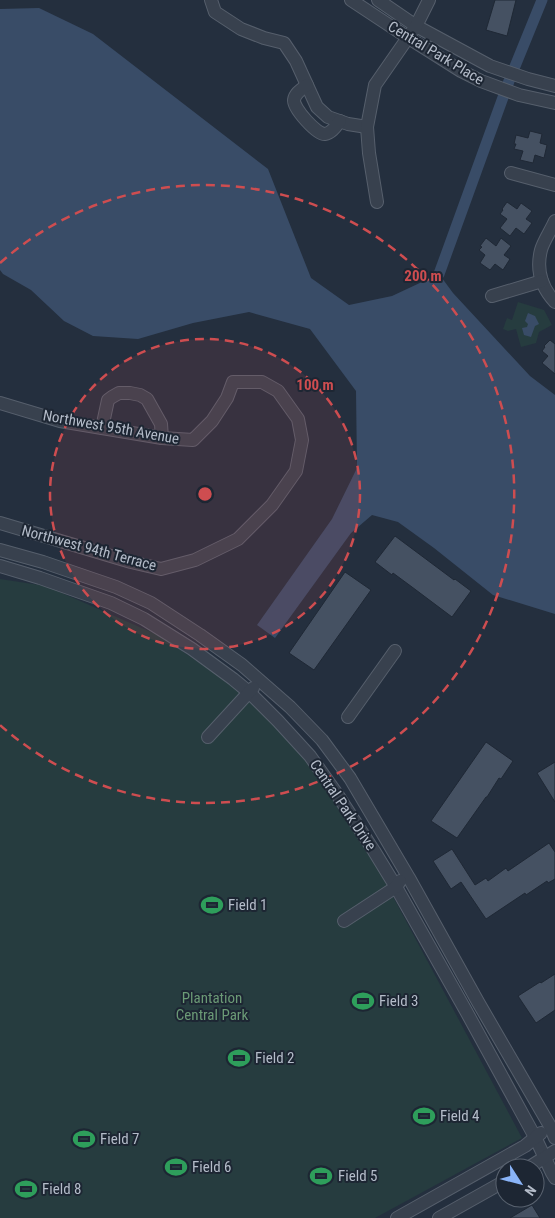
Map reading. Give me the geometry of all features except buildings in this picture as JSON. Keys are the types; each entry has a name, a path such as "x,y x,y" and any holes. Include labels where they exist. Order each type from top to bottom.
{"street":[{"path":"210,0 215,12 241,29 284,43 296,61 317,108 328,117 348,124 367,127"},
{"name":"Central Park Place","path":"351,0 461,71 481,81 519,95 555,103"},
{"name":"Central Park Place","path":"378,0 416,26 490,66 555,86"},
{"path":"377,202 367,127 375,85 416,26 429,0"},
{"path":"307,85 296,94 294,100 295,106 310,124 320,133 325,134 332,132 340,121"},
{"path":"511,173 555,185"},
{"path":"555,222 541,250 539,274 548,295 555,302"},
{"path":"492,296 542,281"},
{"name":"Northwest 94th Terrace","path":"0,523 131,562 161,568 195,560 238,539 272,505 296,471 302,440 298,419 278,391 262,382 233,382 227,398 212,421 193,440"},
{"path":"102,428 108,400 119,394 130,393 147,399 161,424 162,438"},
{"name":"Northwest 95th Avenue","path":"0,403 60,422 162,438 193,440"},
{"name":"Central Park Drive","path":"0,550 44,562 116,587 151,603 200,634 259,680 290,707 322,740 350,778 406,872 473,993 552,1124 555,1138"},
{"name":"Central Park Drive","path":"0,566 110,603 144,619 192,649 250,693 310,756 337,794 396,888 535,1137 549,1154 555,1178"},
{"path":"348,717 395,651"},
{"path":"208,737 250,693 259,680"},
{"path":"344,921 396,888 406,872"},
{"path":"397,1218 525,1146 552,1124"},
{"path":"438,1218 495,1187"}],"green space":[{"path":"518,302 544,310 552,325 539,332 536,343 521,347 516,329 508,331 503,329 507,318 512,320"},
{"name":"Plantation Central Park","path":"0,579 46,586 160,636 242,692 307,760 382,876 522,1138 375,1218 0,1218"}],"water":[{"path":"39,8 93,34 268,169 311,278 349,305 392,296 439,274 453,293 530,376 555,395 555,614 493,595 398,522 372,515 351,533 275,638 257,625 332,519 357,468 356,391 310,329 249,312 193,323 138,339 93,336 64,321 31,290 3,274 0,270 0,9"},
{"path":"528,313 535,316 539,324 535,326 531,337 524,335 522,328 527,327 528,324 525,321"}],"waterway":[{"path":"439,274 509,81 542,0"}],"place":[{"name":"Field 1","path":"212,905"},
{"name":"Field 3","path":"363,1001"},
{"name":"Field 2","path":"239,1058"},
{"name":"Field 4","path":"424,1116"},
{"name":"Field 7","path":"84,1139"},
{"name":"Field 6","path":"176,1167"},
{"name":"Field 5","path":"321,1176"},
{"name":"Field 8","path":"26,1189"}]}
